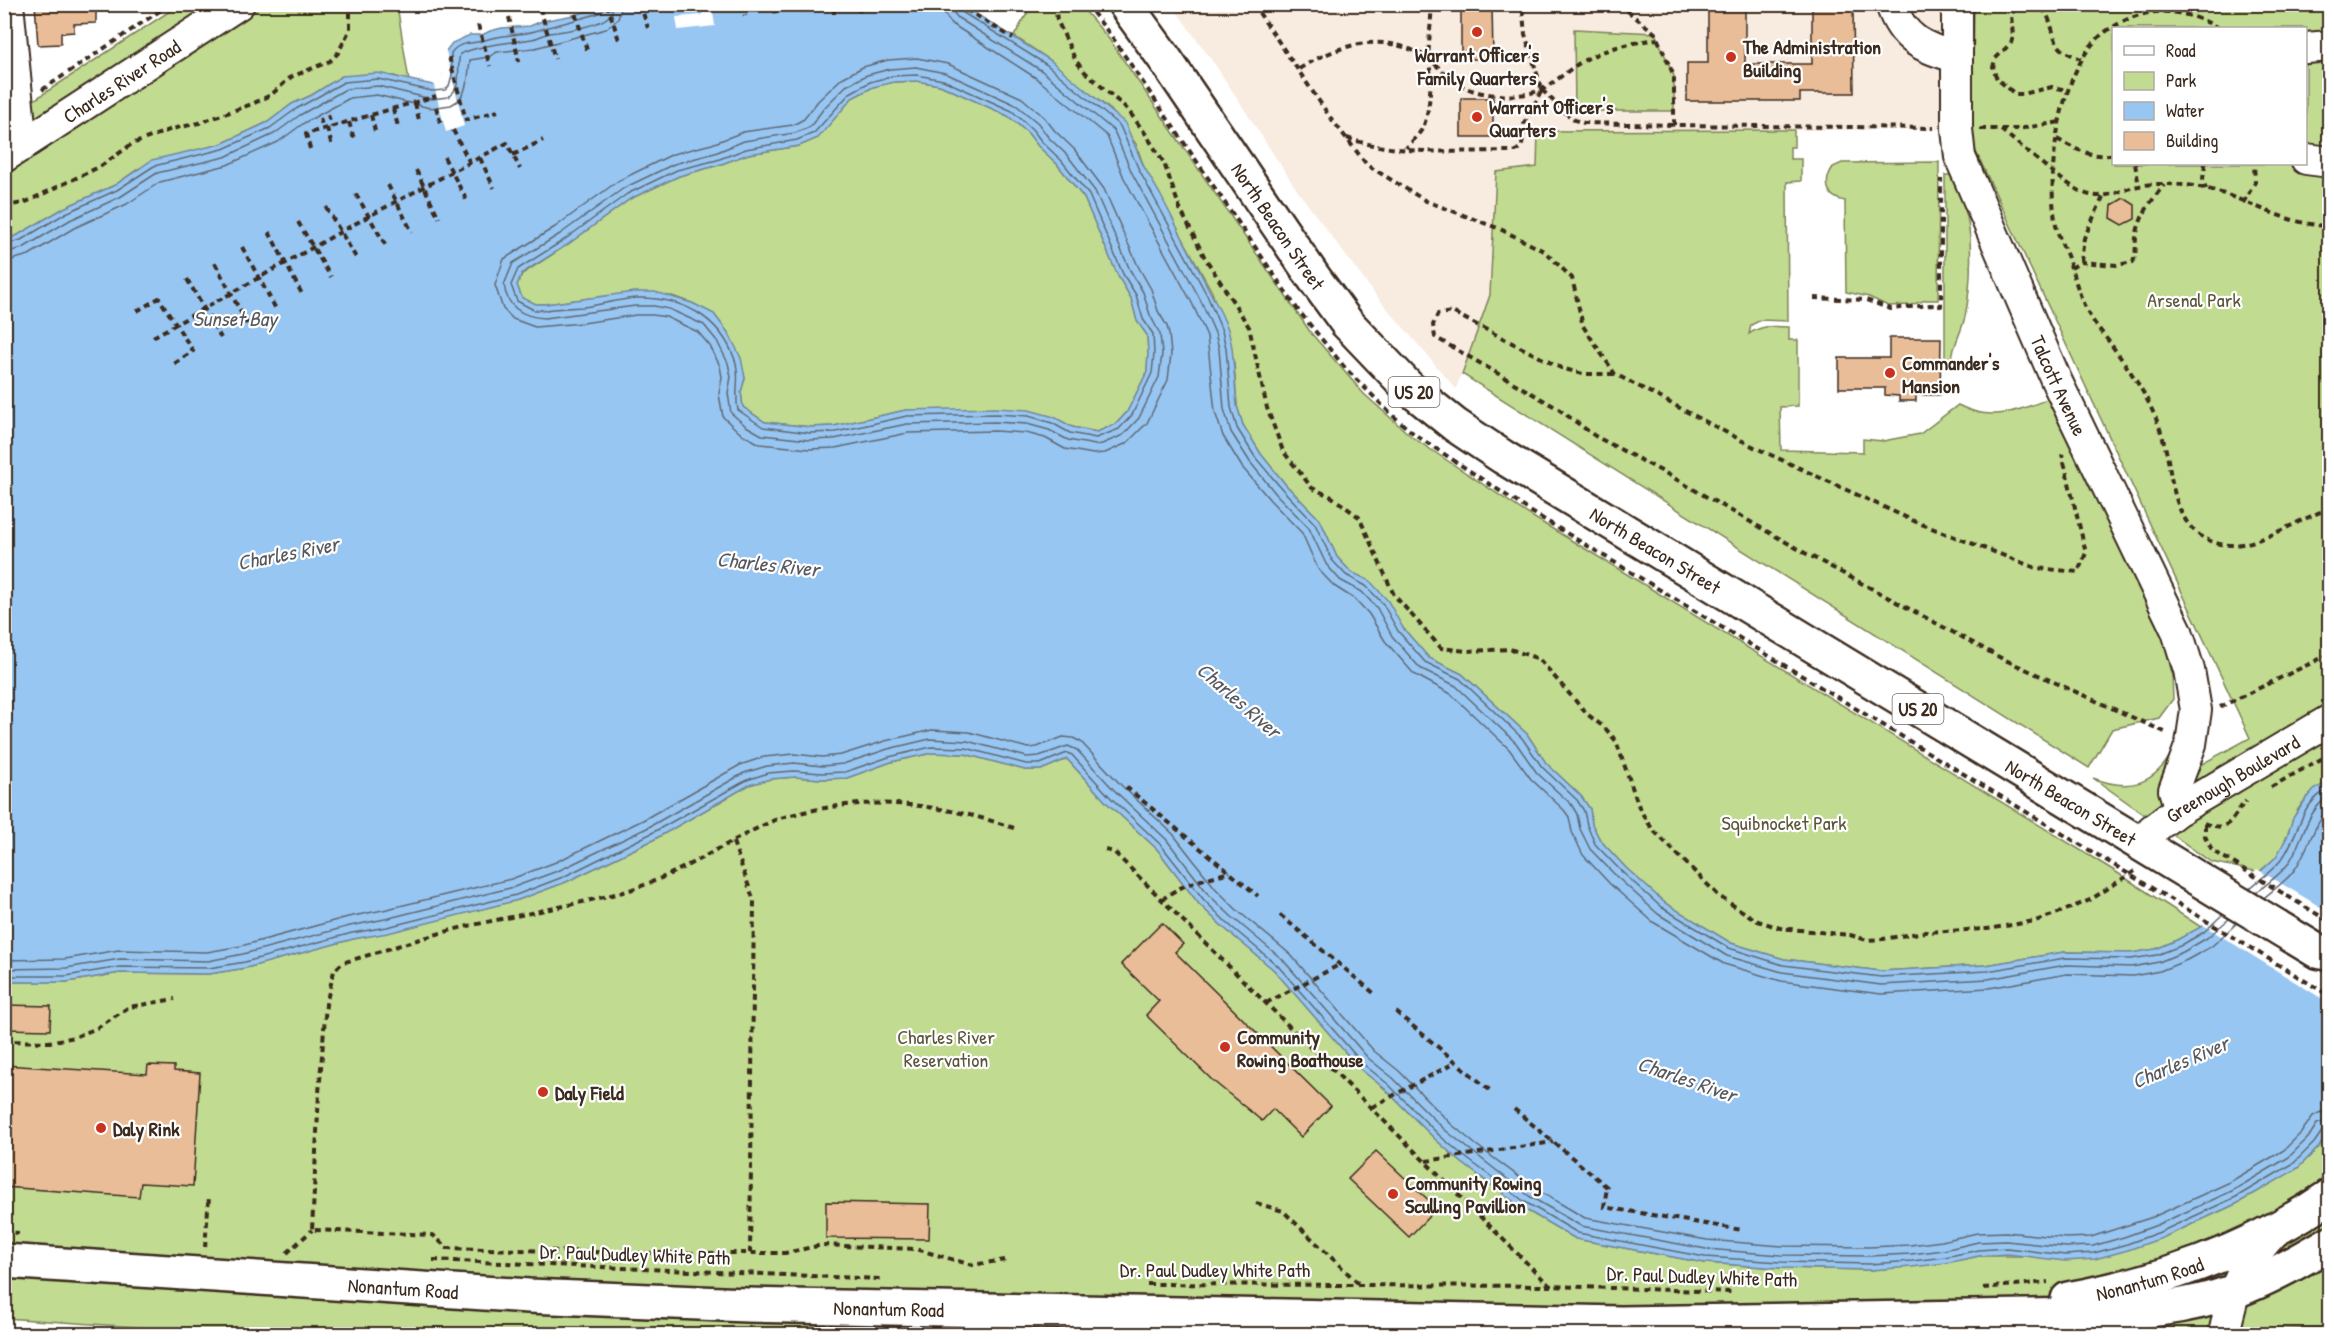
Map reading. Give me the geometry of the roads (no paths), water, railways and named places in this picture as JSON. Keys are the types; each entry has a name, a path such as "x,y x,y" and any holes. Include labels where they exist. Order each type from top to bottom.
{"main road":[{"name":"North Beacon Street","path":"1125,4 1336,308 1389,368 1424,401 1470,436 1503,457 2199,880 2326,948"},
{"name":"Nonantum Road","path":"1954,1317 2088,1295 2146,1282 2219,1256 2277,1229 2330,1196"},
{"name":"Nonantum Road","path":"4,1261 529,1296 747,1305 1621,1323 1813,1321 2123,1313 2193,1303 2234,1292 2267,1278 2330,1243"}],"street":[{"path":"9,4 13,151"},
{"path":"1891,4 1895,18 1905,33 1919,44 1936,52 1957,57"},
{"name":"Talcott Avenue","path":"1957,4 1957,129 1960,157 2057,382 2177,631 2186,660 2196,710 2189,750 2174,790 2180,809"},
{"name":"Charles River Road","path":"13,151 238,5"},
{"path":"2307,48 2330,46"},
{"path":"2307,159 2330,162"},
{"name":"Greenough Boulevard","path":"2139,843 2180,809 2330,720"},
{"path":"2224,1335 2238,1279 2254,1253 2277,1229"}],"water":[{"path":"611,5 962,5 1050,60 1125,123 1144,167 1228,329 1232,347 1237,406 1243,425 1261,454 1286,485 1320,520 1337,557 1351,572 1370,581 1388,601 1403,628 1429,658 1462,674 1527,734 1546,763 1581,796 1590,809 1592,824 1600,840 1626,868 1665,903 1731,943 1784,959 1881,971 1986,965 2064,952 2131,953 2156,949 2201,927 2276,857 2287,837 2293,818 2304,802 2314,790 2329,781 2329,1129 2319,1147 2298,1168 2238,1203 2162,1238 2095,1259 2065,1261 2007,1254 1979,1256 1912,1267 1870,1270 1781,1268 1705,1263 1576,1239 1521,1207 1461,1162 1384,1088 1359,1068 1274,970 1199,904 1157,849 1106,802 1067,759 1041,770 1025,770 965,754 932,753 891,762 847,778 770,779 749,785 653,840 566,882 518,900 388,933 353,939 246,968 209,974 120,973 67,982 5,982 5,240 18,235 64,208 115,185 152,160 221,144 268,122 292,104 312,95 342,76 378,73 433,85 443,84 445,52 452,43 470,35 482,35 502,28 530,26 542,21","holes":["916,81 940,85 1008,116 1028,133 1057,164 1084,198 1118,276 1131,298 1137,321 1147,335 1147,372 1127,412 1116,424 1097,432 1072,427 1054,417 1029,410 996,408 906,410 834,426 811,427 765,422 743,407 741,392 745,378 741,358 729,334 714,314 692,303 655,292 634,292 546,304 536,304 522,298 517,285 522,273 567,245 630,199 679,176 748,154 799,146 818,138 852,98 873,87 894,82"]}],"place":[{"name":"Warrant Officer's Family Quarters","path":"1477,32"},
{"name":"The Administration Building","path":"1731,57"},
{"name":"Warrant Officer's Quarters","path":"1477,117"},
{"name":"Commander's Mansion","path":"1890,373"},
{"name":"Community Rowing Boathouse","path":"1225,1047"},
{"name":"Daly Field","path":"543,1092"},
{"name":"Daly Rink","path":"101,1128"},
{"name":"Community Rowing Sculling Pavillion","path":"1393,1194"}],"park label":[{"name":"Arsenal Park","path":"2194,299"},
{"name":"Squibnocket Park","path":"1784,822"},
{"name":"Charles River Reservation","path":"946,1048"}],"water label":[{"name":"Sunset Bay","path":"235,318"},
{"name":"Charles River","path":"288,553"},
{"name":"Charles River","path":"768,564"},
{"name":"Charles River","path":"1239,700"},
{"name":"Charles River","path":"2180,1062"},
{"name":"Charles River","path":"1687,1079"}]}
